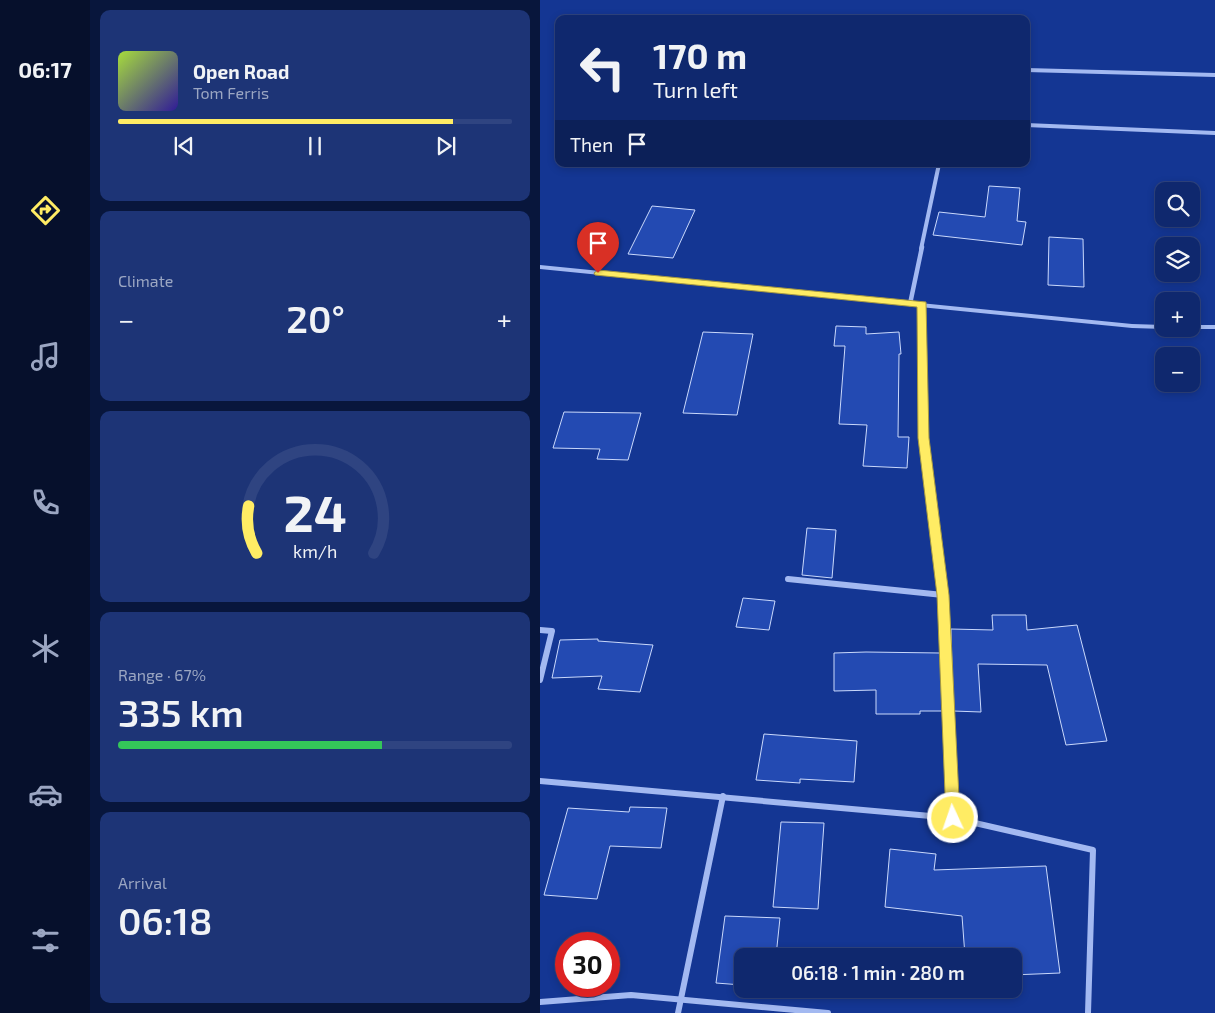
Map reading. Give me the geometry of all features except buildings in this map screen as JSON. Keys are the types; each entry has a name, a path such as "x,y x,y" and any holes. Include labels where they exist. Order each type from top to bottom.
{"street":[{"path":"1030,70 1215,75"},
{"path":"1030,125 1215,133"},
{"path":"910,304 938,167"},
{"path":"540,267 1132,326 1155,327"},
{"path":"922,304 923,438 943,595 953,818"},
{"path":"1200,327 1215,327"},
{"path":"788,579 943,595"},
{"path":"540,630 552,631 540,680"},
{"path":"540,781 953,818 1093,850 1088,1013"},
{"path":"678,1013 723,796"},
{"path":"540,1002 631,995 828,1013"}],"route":[{"path":"598,273 922,304 923,438 943,595 953,818"}]}
